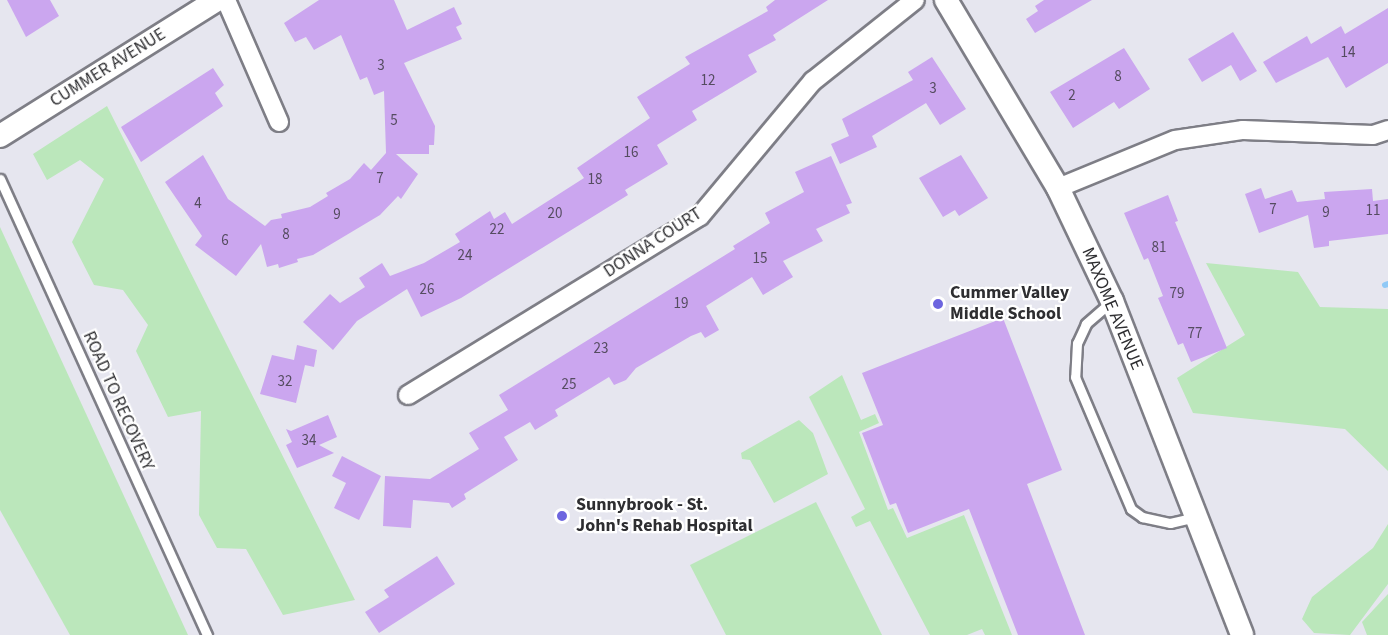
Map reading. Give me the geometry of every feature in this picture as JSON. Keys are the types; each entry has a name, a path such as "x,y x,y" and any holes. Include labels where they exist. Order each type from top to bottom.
{"street":[{"name":"CUMMER AVENUE","path":"0,136 217,0"},
{"path":"226,0 279,122"},
{"name":"DONNA COURT","path":"408,395 700,216 813,81 915,0"},
{"name":"MAXOME AVENUE","path":"946,0 1058,188 1112,301 1242,635"},
{"path":"1058,188 1175,140 1243,130 1373,135 1388,130"}],"lane":[{"name":"ROAD TO RECOVERY","path":"0,179 207,635"},
{"path":"1112,301 1086,324 1077,343 1075,376 1131,509 1142,517 1170,523 1196,517"}],"green space":[{"path":"107,106 355,600 283,615 246,549 217,548 199,515 201,411 168,417 136,351 148,325 123,290 94,285 72,242 104,179 80,160 47,180 33,154"},
{"path":"0,227 188,635 70,635 0,510"},
{"path":"1206,263 1298,272 1320,307 1388,309 1388,471 1345,429 1193,413 1177,378 1245,335"},
{"path":"842,375 861,420 875,414 879,423 859,432 888,510 893,508 907,538 964,515 1012,635 985,635 982,629 967,635 930,635 870,521 856,527 851,517 865,509 809,397"},
{"path":"799,420 813,433 828,474 774,503 750,460 742,459 741,453"},
{"path":"816,502 882,635 726,635 690,565"},
{"path":"1388,524 1388,584 1350,635 1314,633 1302,619 1312,597 1373,548"},
{"path":"1388,594 1388,635 1367,635 1362,622"}],"building":[{"path":"7,0 50,0 59,16 26,37"},
{"path":"319,0 394,0 407,30 454,7 462,24 456,27 462,39 404,63 435,126 434,145 429,145 429,154 396,154 418,174 401,199 398,196 380,215 313,255 297,259 298,262 279,268 278,264 267,267 261,244 236,276 195,245 202,236 165,182 203,155 228,199 265,226 271,220 282,218 281,214 310,207 328,196 326,193 350,179 364,163 371,170 386,153 384,91 374,95 367,77 360,80 341,35 314,50 306,37 295,42 284,23"},
{"path":"775,0 828,0 773,35 776,40 748,55 757,72 692,111 697,120 657,145 668,164 625,190 628,195 461,298 421,317 407,289 357,321 333,350 303,322 330,294 340,303 365,287 359,278 382,263 390,276 424,263 460,242 455,234 490,211 494,219 505,212 512,224 584,178 577,168 650,118 637,97 690,64 685,57 768,11 766,7"},
{"path":"1044,0 1092,0 1035,33 1026,19 1038,11 1035,6"},
{"path":"1388,8 1388,63 1346,88 1328,57 1276,83 1263,62 1307,36 1311,44 1341,26 1345,34"},
{"path":"1233,32 1257,71 1240,81 1231,65 1202,82 1188,59"},
{"path":"1124,48 1150,89 1119,109 1114,102 1073,128 1050,92"},
{"path":"932,57 966,109 940,125 926,103 872,136 877,147 840,164 831,144 849,136 842,119 913,80 908,72"},
{"path":"213,68 224,85 215,93 223,106 141,162 121,127"},
{"path":"961,155 988,198 959,216 955,210 943,217 919,178"},
{"path":"831,156 852,203 846,205 850,213 816,229 823,241 783,261 793,277 763,295 752,277 706,306 719,330 705,338 701,332 691,336 636,368 626,380 614,385 609,377 555,410 558,416 535,430 530,422 504,437 518,460 464,494 466,499 452,508 449,503 413,500 411,528 383,526 385,476 430,479 479,449 469,433 508,410 499,395 735,249 733,246 770,223 765,213 804,192 795,172"},
{"path":"1261,188 1265,199 1292,190 1297,202 1325,199 1324,192 1372,189 1373,201 1388,199 1388,234 1329,241 1329,246 1314,248 1308,215 1259,233 1245,194"},
{"path":"1168,195 1178,221 1175,222 1227,348 1191,362 1183,343 1178,345 1158,298 1163,296 1148,258 1144,260 1124,213"},
{"path":"1003,318 1062,470 1027,484 1085,635 1018,635 969,509 908,533 896,503 890,505 862,433 883,425 862,373"},
{"path":"297,345 317,350 314,367 305,365 296,403 260,394 272,355 294,360"},
{"path":"328,415 337,437 319,445 334,453 297,468 286,445 292,442 286,429 291,431"},
{"path":"342,456 381,476 359,520 334,508 346,483 332,476"},
{"path":"437,556 455,584 379,633 365,612 389,597 384,590"}],"place":[{"name":"Cummer Valley Middle School","path":"938,304"},
{"name":"Sunnybrook - St. John's Rehab Hospital","path":"562,516"}]}
